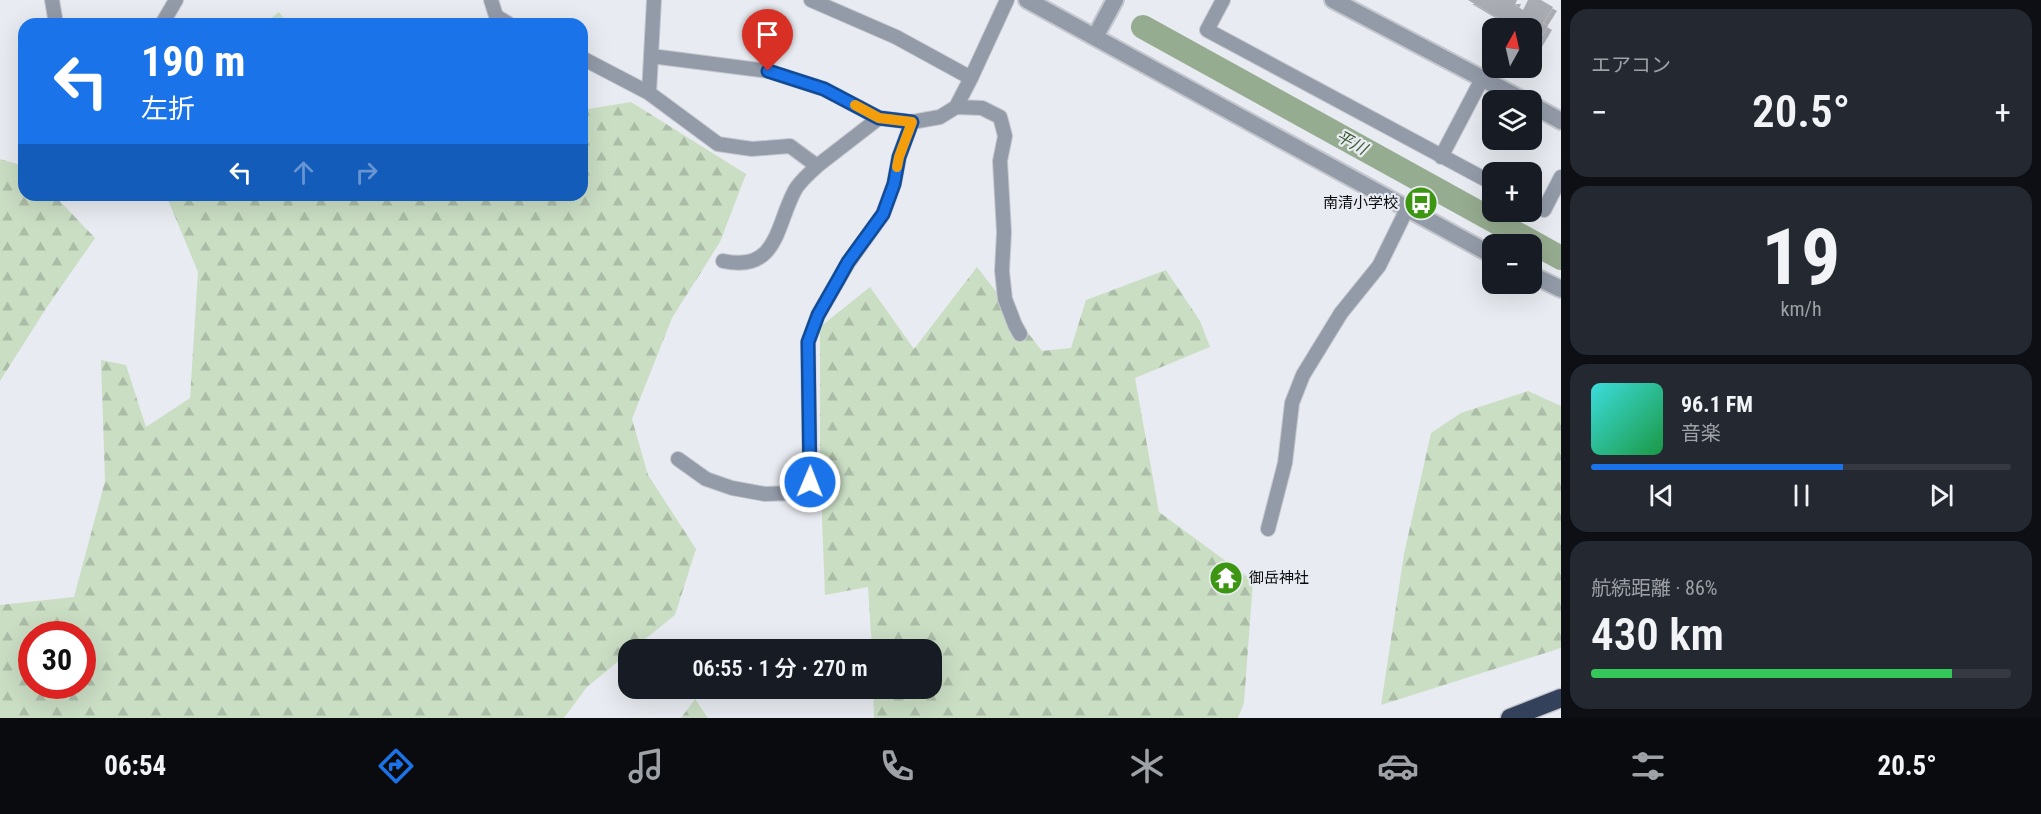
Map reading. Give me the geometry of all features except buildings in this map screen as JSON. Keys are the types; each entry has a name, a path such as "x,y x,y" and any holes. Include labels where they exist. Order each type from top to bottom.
{"highway":[{"path":"1510,718 1561,698"}],"street":[{"path":"52,0 55,18"},
{"path":"166,18 176,0"},
{"path":"491,0 496,16 499,18"},
{"path":"649,93 654,0"},
{"path":"811,0 896,37 971,78"},
{"path":"651,56 768,71 824,89 879,118 912,122 940,117 956,107 1007,0"},
{"path":"1027,0 1482,250"},
{"path":"1095,37 1114,0"},
{"path":"1224,0 1207,30 1482,178"},
{"path":"1333,0 1503,90"},
{"path":"588,61 649,93 718,144 752,149 790,146 817,166"},
{"path":"1441,157 1482,79"},
{"path":"956,107 982,108 1000,117 1005,136 1000,161 1004,232 1002,271 1005,299 1020,334"},
{"path":"1542,110 1561,120"},
{"path":"723,261 752,262 768,252 796,188 817,166 879,118"},
{"path":"678,459 706,479 732,488 765,494 793,493 810,482 808,342 818,315 848,262 883,214 894,184 899,157 912,122"},
{"path":"1542,209 1544,210 1561,177"},
{"path":"1268,529 1285,463 1292,403 1303,375 1341,313 1379,266 1407,210"},
{"path":"1542,280 1561,289"}],"green space":[{"path":"279,12 284,18 272,18"},
{"path":"631,102 746,174 720,242 672,318 632,419 648,475 696,549 675,615 645,639 618,639 618,661 586,688 564,718 0,718 0,605 74,597 105,481 101,360 126,365 146,427 190,398 198,272 168,201 588,201 588,109"},
{"path":"0,159 18,164 18,201 60,201 95,238 0,381"},
{"path":"977,267 1042,351 1071,348 1086,300 1166,270 1200,321 1210,347 1135,378 1159,512 1253,581 1244,703 1238,718 874,718 873,699 942,699 942,639 871,639 868,587 825,595 820,469 820,327 870,287 914,349"},
{"path":"1528,391 1561,406 1561,648 1381,705 1404,554 1431,433 1461,413"},
{"path":"695,699 708,718 681,718"}],"waterway":[{"name":"平川","path":"1143,27 1561,258"}],"slow traffic":[{"path":"855,105 879,118 912,122 897,167"}],"place":[{"name":"南清小学校","path":"1421,203"},
{"name":"御岳神社","path":"1226,578"}],"route":[{"path":"768,71 824,89 879,118 912,122 899,157 894,184 883,214 848,262 818,315 808,342 810,482"}]}
